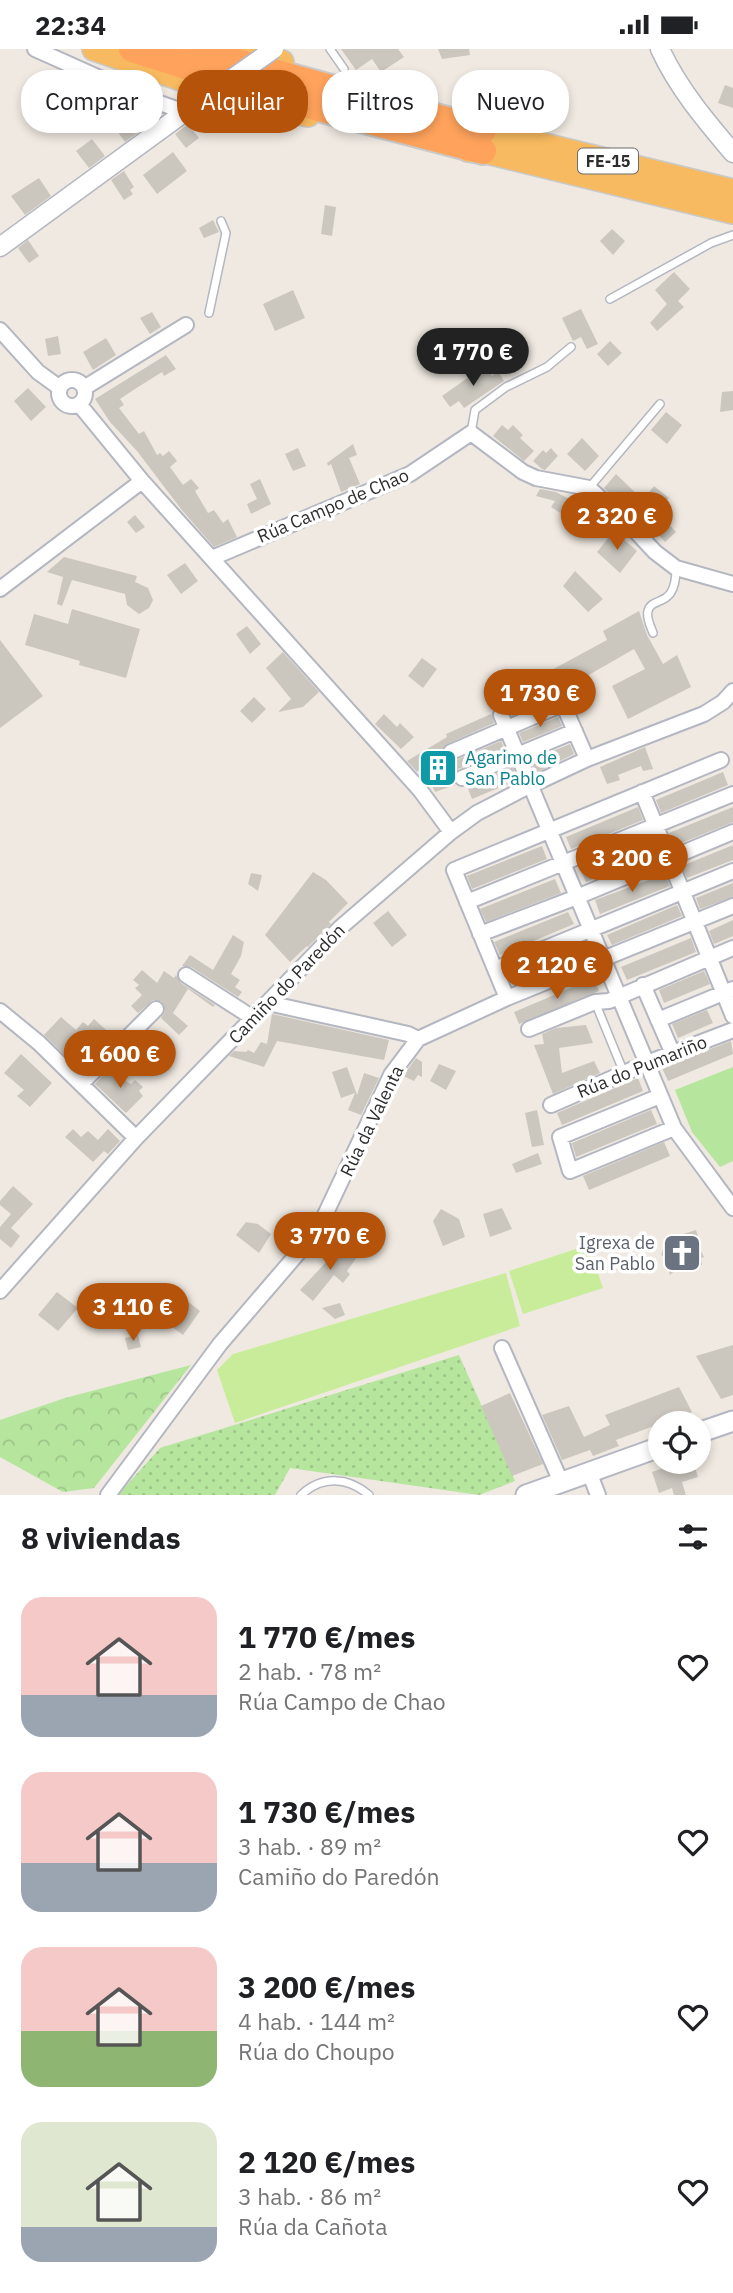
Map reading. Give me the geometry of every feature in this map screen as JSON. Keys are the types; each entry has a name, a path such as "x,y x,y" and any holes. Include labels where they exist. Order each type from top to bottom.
{"highway":[{"name":"FE-15","path":"94,49 247,102 427,144 483,141 733,191"},
{"path":"132,49 322,109 483,141"},
{"path":"190,49 483,141"},
{"name":"FE-15","path":"246,49 440,113 483,141 733,212"}],"main road":[{"path":"711,1429 733,1421"},
{"path":"526,1495 648,1451"}],"street":[{"path":"34,49 107,83 177,103"},
{"path":"245,70 274,49"},
{"path":"660,49 672,75 689,100 733,153"},
{"path":"0,247 177,119"},
{"path":"84,388 186,324"},
{"path":"0,330 38,372 60,388"},
{"path":"64,382 79,382 84,388 84,397 79,404 71,406 64,403 59,396 64,382"},
{"path":"79,404 142,481 420,790 451,832"},
{"path":"471,433 523,472 536,478 589,488 655,552 676,568 733,585"},
{"name":"Rúa Campo de Chao","path":"212,558 411,474 471,433"},
{"path":"0,589 142,481"},
{"name":"Camiño do Paredón","path":"0,1291 136,1138 341,927 451,832 477,813 531,785 587,759 704,714 733,691"},
{"path":"451,752 503,722 563,704 587,759"},
{"path":"503,722 674,1128 733,1208"},
{"path":"462,778 575,730"},
{"path":"507,999 454,870 721,760"},
{"path":"642,792 710,958 729,991 733,1016"},
{"path":"467,902 733,794"},
{"path":"480,935 733,832"},
{"path":"495,969 733,871"},
{"path":"268,1003 408,1034 418,1039 507,999 733,906"},
{"path":"529,1029 595,1002 609,1001 733,949"},
{"path":"186,975 253,1018"},
{"path":"643,985 673,1054"},
{"path":"658,1020 729,991"},
{"path":"81,1084 156,1009"},
{"path":"0,1011 39,1043 136,1138"},
{"name":"Rúa do Pumariño","path":"551,1105 647,1063 733,1030"},
{"name":"Rúa da Valenta","path":"108,1495 220,1344 310,1238 324,1217 391,1075 418,1039"},
{"path":"660,1095 560,1137 570,1171 674,1128"},
{"path":"502,1348 561,1482"},
{"path":"589,1472 598,1495"}],"lane":[{"path":"330,49 344,69"},
{"path":"209,313 226,233 221,221"},
{"path":"610,299 711,243 733,235"},
{"path":"471,433 475,410 506,387 547,367 571,347"},
{"path":"589,488 660,404"},
{"path":"653,633 647,614 649,607 671,594 676,585 676,568"},
{"path":"595,1002 624,1074"},
{"path":"301,1495 317,1483 346,1481 359,1486 369,1495"}],"green space":[{"path":"733,1067 733,1161 720,1167 692,1132 675,1090"},
{"path":"588,1245 603,1288 523,1314 509,1271"},
{"path":"506,1273 520,1326 235,1423 217,1370 233,1354"},
{"path":"459,1355 515,1481 479,1495 290,1468 275,1495 118,1495 160,1448"},
{"path":"191,1365 94,1488 63,1492 0,1457 0,1420 65,1398"}],"building":[{"path":"341,49 398,49 404,57 384,70 380,70 372,59 356,70"},
{"path":"438,49 469,49 470,55 442,59"},
{"path":"725,85 733,88 733,108 718,103"},
{"path":"118,133 137,133 125,142"},
{"path":"195,133 199,138 186,148 175,134"},
{"path":"92,139 105,156 89,168 76,151"},
{"path":"173,152 187,171 157,194 143,175"},
{"path":"124,171 134,187 130,190 133,194 124,200 111,180"},
{"path":"39,178 51,196 25,215 11,196"},
{"path":"325,205 336,207 332,236 321,234"},
{"path":"213,220 219,232 204,238 199,228"},
{"path":"612,229 625,241 613,255 600,241"},
{"path":"28,240 39,256 29,263 18,248"},
{"path":"674,272 690,289 678,301 684,307 657,331 650,323 667,304 655,290"},
{"path":"293,290 305,318 275,331 263,304"},
{"path":"581,309 598,344 587,349 581,337 573,341 562,318"},
{"path":"152,312 161,327 150,334 140,318"},
{"path":"58,336 61,354 48,356 45,339"},
{"path":"106,338 116,355 93,370 83,352"},
{"path":"610,341 622,353 608,366 597,354"},
{"path":"166,355 176,369 164,376 162,372 120,399 124,405 119,408 139,434 144,431 157,455 160,453 163,456 169,451 177,461 170,467 183,485 191,479 199,488 195,491 208,513 214,510 223,523 228,519 237,537 214,547 137,451 110,422 95,399"},
{"path":"486,365 492,376 498,371 504,381 464,408 459,401 450,407 442,396"},
{"path":"28,388 46,407 31,421 14,401"},
{"path":"733,391 733,410 720,412 722,392"},
{"path":"666,412 682,425 667,444 651,430"},
{"path":"502,425 508,430 513,425 523,435 520,438 534,451 524,461 493,436"},
{"path":"582,438 599,456 585,471 567,454"},
{"path":"353,444 357,455 349,458 360,484 341,492 331,464 328,466 327,463"},
{"path":"298,448 306,466 293,471 285,454"},
{"path":"551,448 558,456 545,470 542,469 533,461 543,450 546,453"},
{"path":"616,474 643,500 654,486 669,498 657,512 676,532 665,542 656,532 658,530 624,502 622,505 604,488"},
{"path":"260,479 271,504 251,514 247,504 257,499 250,484"},
{"path":"540,489 556,492 586,508 587,505 598,511 592,524 564,510 562,514 551,507 555,501 536,496"},
{"path":"135,515 145,527 136,533 127,522"},
{"path":"614,531 637,551 620,573 597,552"},
{"path":"64,557 137,576 135,582 148,588 153,600 149,608 139,614 127,605 125,594 72,580 62,606 57,604 63,577 47,572"},
{"path":"185,563 198,581 181,594 167,575"},
{"path":"575,571 603,599 588,612 563,586"},
{"path":"72,609 140,629 126,678 79,665 80,661 25,645 34,614 68,624"},
{"path":"639,611 647,635 663,664 677,655 691,687 628,719 612,686 645,669 634,649 561,691 548,672 607,640 603,631"},
{"path":"247,626 261,644 250,654 236,634"},
{"path":"0,640 43,696 0,728"},
{"path":"283,652 319,692 303,707 278,712 291,699 266,668"},
{"path":"422,658 437,669 423,688 408,676"},
{"path":"550,691 553,698 512,716 508,709"},
{"path":"254,697 266,709 252,723 240,711"},
{"path":"384,714 397,727 400,723 414,737 401,749 375,724"},
{"path":"491,714 494,723 447,744 442,755 446,760 454,761 501,741 505,750 458,769 453,776 455,785 435,792 423,766 417,772 407,761 447,737 446,734"},
{"path":"558,717 562,726 523,742 519,733"},
{"path":"570,744 574,754 536,773 530,760"},
{"path":"645,747 653,769 643,771 641,766 618,775 620,780 607,784 600,767"},
{"path":"513,767 518,780 472,799 467,786"},
{"path":"723,772 728,785 661,813 656,800"},
{"path":"638,807 643,820 571,849 566,837"},
{"path":"733,807 733,822 674,846 669,833"},
{"path":"651,839 656,853 586,882 580,869"},
{"path":"733,845 733,860 687,878 682,866"},
{"path":"542,846 547,859 472,889 467,876"},
{"path":"313,872 326,880 348,903 329,922 331,924 290,962 265,935"},
{"path":"251,873 262,875 258,891 248,884"},
{"path":"665,874 670,886 600,914 595,900"},
{"path":"555,879 561,893 486,922 480,909"},
{"path":"733,883 733,897 700,909 696,898"},
{"path":"677,905 682,916 612,945 607,935"},
{"path":"388,911 407,935 392,947 373,923"},
{"path":"568,912 574,924 500,955 494,942"},
{"path":"733,920 733,936 714,944 709,931"},
{"path":"233,935 244,942 241,956 231,974 240,980 235,987 242,992 238,997 191,967 182,966 190,955 213,970"},
{"path":"691,938 696,952 627,980 621,967"},
{"path":"582,944 587,955 512,985 508,974"},
{"path":"142,970 157,983 164,971 174,978 176,975 181,983 215,1005 213,1007 188,989 173,1013 188,1026 179,1035 161,1018 165,1011 162,1002 153,1000 138,1013 131,1006 142,995 135,988 139,985 133,980"},
{"path":"704,971 710,984 664,1003 659,990"},
{"path":"594,978 599,991 519,1024 514,1012"},
{"path":"707,1010 713,1023 678,1038 672,1024"},
{"path":"272,1014 389,1040 384,1060 277,1041 264,1067 229,1056 234,1051 248,1050 254,1053 261,1042 267,1044"},
{"path":"61,1017 76,1030 83,1022 88,1026 94,1019 114,1037 81,1071 44,1035"},
{"path":"586,1025 593,1043 559,1048 562,1073 594,1061 600,1073 553,1094 534,1045 544,1044 542,1034 556,1028"},
{"path":"731,1041 733,1054 668,1081 662,1068"},
{"path":"21,1054 52,1083 30,1107 17,1096 24,1090 4,1073"},
{"path":"416,1058 422,1062 422,1077 418,1075 414,1081 403,1076"},
{"path":"439,1064 456,1071 446,1090 430,1081"},
{"path":"112,1066 126,1081 131,1084 135,1080 143,1087 139,1091 143,1096 126,1113 95,1084"},
{"path":"347,1067 357,1095 364,1073 379,1078 361,1115 348,1110 355,1093 341,1098 332,1072"},
{"path":"638,1078 643,1091 562,1125 557,1113"},
{"path":"537,1110 544,1145 532,1147 525,1113"},
{"path":"651,1110 657,1124 576,1157 572,1143"},
{"path":"73,1129 81,1137 88,1131 98,1140 108,1129 120,1141 108,1154 104,1151 93,1162 65,1137"},
{"path":"664,1142 670,1156 589,1190 583,1176"},
{"path":"538,1153 542,1164 516,1173 512,1164"},
{"path":"13,1186 33,1204 11,1228 20,1236 11,1248 0,1239 0,1227 11,1214 0,1205 0,1201"},
{"path":"502,1208 512,1229 490,1237 483,1214"},
{"path":"441,1209 459,1219 465,1237 443,1246 433,1221"},
{"path":"246,1222 258,1224 271,1234 259,1253 236,1235"},
{"name":"Igrexa de San Pablo","path":"696,1230 700,1243 697,1243 704,1257 701,1258 702,1265 690,1266 682,1271 676,1269 670,1275 665,1257 661,1255 663,1249 671,1238"},
{"path":"342,1245 357,1257 347,1271 350,1274 343,1283 334,1275 313,1301 300,1290"},
{"path":"57,1292 78,1308 58,1331 38,1315"},
{"path":"178,1294 200,1311 183,1335 160,1318"},
{"path":"340,1303 345,1315 335,1319 322,1308"},
{"path":"138,1335 141,1347 128,1350 125,1338"},
{"path":"733,1345 733,1395 721,1399 696,1356"},
{"path":"679,1387 691,1411 648,1411 648,1428 616,1440 619,1446 593,1456 590,1450 562,1460 542,1415 569,1406 584,1437 610,1425 605,1415"},
{"path":"510,1393 543,1464 512,1476 481,1406"},
{"path":"653,1474 697,1474 698,1477 682,1482 686,1495 674,1495 672,1488 659,1493"}],"place":[{"name":"Agarimo de San Pablo","path":"438,768"},
{"name":"Igrexa de San Pablo","path":"682,1253"}]}
